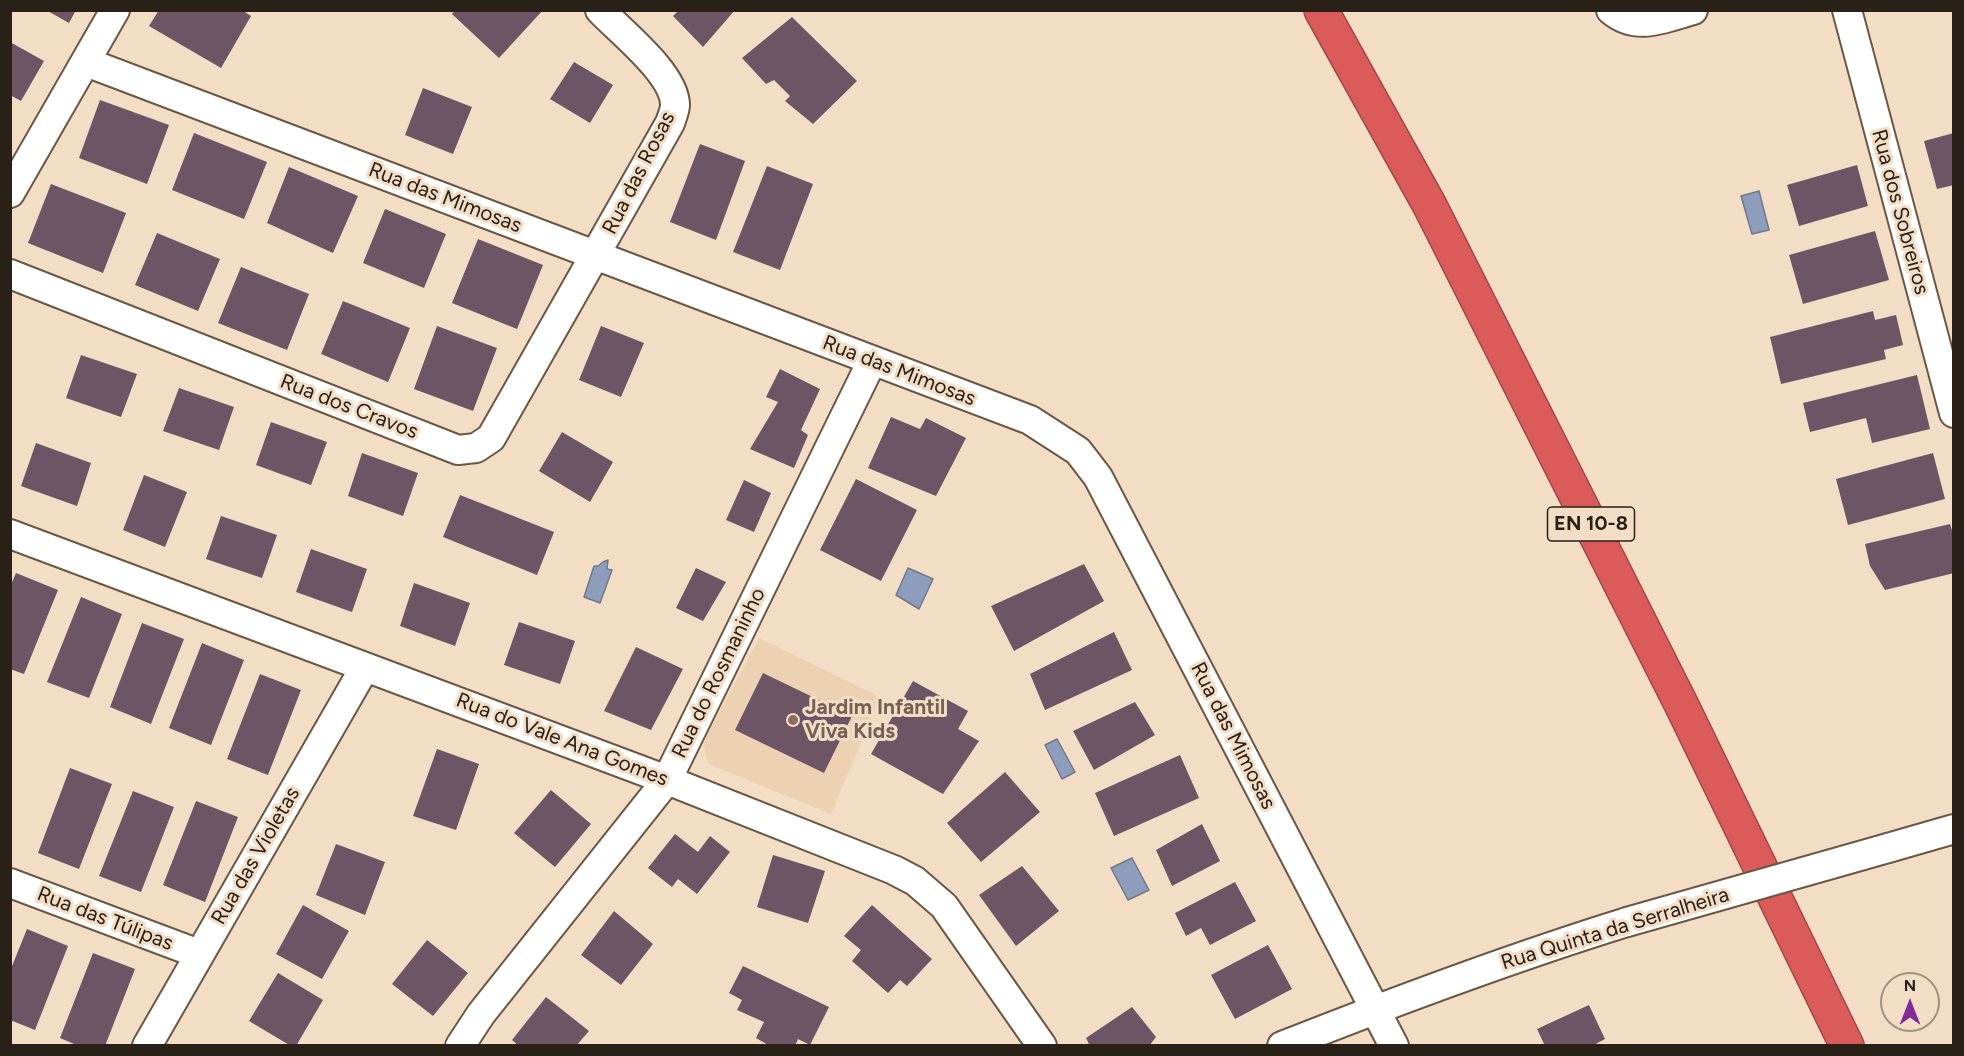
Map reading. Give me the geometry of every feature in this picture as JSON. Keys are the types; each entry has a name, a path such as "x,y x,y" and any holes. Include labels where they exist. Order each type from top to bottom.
{"highway":[{"name":"EN 10-8","path":"1321,10 1430,206 1682,706 1847,1046"}],"street":[{"path":"10,193 115,10"},
{"name":"Rua das Rosas","path":"597,255 670,123 675,105 671,88 663,73 600,10"},
{"path":"1611,10 1629,22 1653,21 1693,10"},
{"name":"Rua dos Sobreiros","path":"1847,10 1953,413"},
{"name":"Rua das Mimosas","path":"86,62 1030,420 1078,451 1098,477 1394,1046"},
{"name":"Rua dos Cravos","path":"10,274 458,450 476,448 491,438 597,255"},
{"name":"Rua do Rosmaninho","path":"460,1046 481,1014 667,780 872,361"},
{"name":"Rua do Vale Ana Gomes","path":"10,534 667,780 894,870 915,881 944,906 1042,1046"},
{"name":"Rua das Violetas","path":"147,1046 364,667"},
{"name":"Rua Quinta da Serralheira","path":"1282,1046 1375,1009 1559,943 1953,829"},
{"name":"Rua das Túlipas","path":"10,883 199,954"}],"shaded area":[{"name":"Jardim Infantil Viva Kids","path":"759,638 880,697 831,814 708,764 703,743"}],"water":[{"path":"1759,191 1769,230 1752,234 1741,196"},
{"path":"608,560 607,569 612,570 600,603 584,597 594,566"},
{"path":"908,568 933,579 919,609 896,595"},
{"path":"1057,739 1075,772 1062,779 1045,745"},
{"path":"1132,858 1149,890 1128,900 1111,868"}],"building":[{"path":"46,10 76,10 69,23"},
{"path":"159,10 242,10 251,16 221,68 149,26"},
{"path":"455,10 543,10 499,58 452,14"},
{"path":"679,10 735,10 703,47 673,16"},
{"path":"792,17 857,81 813,124 785,101 790,96 774,80 766,84 742,58"},
{"path":"10,42 44,61 21,101 10,95"},
{"path":"574,62 613,85 590,123 550,99"},
{"path":"423,88 472,107 453,154 405,135"},
{"path":"100,100 169,125 147,184 79,158"},
{"path":"194,133 267,162 244,219 172,190"},
{"path":"1954,133 1954,185 1937,189 1924,141"},
{"path":"700,144 745,161 716,240 670,222"},
{"path":"1857,165 1868,206 1799,226 1787,185"},
{"path":"767,166 813,184 780,270 733,252"},
{"path":"289,167 358,196 333,253 267,223"},
{"path":"51,184 126,213 103,273 28,243"},
{"path":"385,209 446,234 424,288 363,263"},
{"path":"1875,231 1889,280 1803,304 1789,255"},
{"path":"157,233 220,259 198,311 135,285"},
{"path":"478,239 543,265 517,329 452,303"},
{"path":"241,267 309,294 287,350 218,323"},
{"path":"343,301 410,328 388,382 321,354"},
{"path":"1873,311 1875,320 1896,315 1903,345 1884,350 1886,359 1781,384 1770,337"},
{"path":"437,326 497,348 473,411 414,389"},
{"path":"601,326 644,343 621,397 579,380"},
{"path":"81,355 137,374 121,417 66,398"},
{"path":"780,369 820,389 801,430 808,435 794,468 750,449 778,402 766,397"},
{"path":"1917,375 1930,429 1872,443 1866,418 1810,432 1803,403"},
{"path":"179,388 234,407 219,450 163,431"},
{"path":"891,417 920,429 926,418 966,438 936,496 868,468"},
{"path":"271,422 327,442 311,485 256,465"},
{"path":"562,432 613,462 590,502 539,471"},
{"path":"36,443 91,463 77,506 21,486"},
{"path":"362,453 418,473 403,516 348,496"},
{"path":"1933,453 1945,499 1848,525 1836,479"},
{"path":"144,475 187,492 165,547 123,530"},
{"path":"856,479 917,510 881,581 820,550"},
{"path":"744,480 771,493 754,532 726,520"},
{"path":"460,495 554,532 537,575 443,537"},
{"path":"221,516 277,535 262,578 206,559"},
{"path":"1950,524 1954,537 1954,573 1885,590 1870,566 1865,544"},
{"path":"311,549 367,569 352,612 296,592"},
{"path":"1084,564 1104,601 1014,651 991,606"},
{"path":"696,568 726,582 703,621 676,608"},
{"path":"16,573 58,590 24,674 10,669 10,587"},
{"path":"414,583 470,603 455,646 400,626"},
{"path":"81,597 122,614 89,698 47,682"},
{"path":"519,622 575,641 560,684 504,665"},
{"path":"142,623 184,639 151,724 110,707"},
{"path":"1114,632 1132,670 1045,710 1030,674"},
{"path":"202,643 244,660 211,745 169,728"},
{"path":"636,647 683,669 651,730 604,711"},
{"path":"763,673 852,716 824,773 735,730"},
{"path":"260,674 301,690 268,775 227,759"},
{"path":"913,681 968,711 958,729 979,741 943,794 871,754"},
{"path":"1135,702 1155,735 1094,770 1073,731"},
{"path":"437,749 479,764 456,830 413,816"},
{"path":"1180,755 1199,798 1114,836 1095,793"},
{"path":"70,768 112,784 79,869 38,853"},
{"path":"1005,772 1040,812 981,862 947,823"},
{"path":"551,790 591,824 555,867 514,833"},
{"path":"133,791 174,807 141,892 99,876"},
{"path":"196,801 238,817 205,902 163,885"},
{"path":"1202,824 1220,861 1172,886 1156,850"},
{"path":"675,834 698,852 710,836 730,852 697,894 678,879 672,887 648,868"},
{"path":"336,844 385,862 365,915 316,895"},
{"path":"773,855 825,871 808,923 757,907"},
{"path":"1022,866 1059,911 1016,946 979,895"},
{"path":"1235,882 1256,921 1210,945 1201,928 1186,936 1175,913"},
{"path":"303,905 349,931 322,979 276,954"},
{"path":"872,905 932,959 907,986 900,980 888,993 852,961 861,950 844,936"},
{"path":"614,911 653,944 621,985 581,955"},
{"path":"27,929 68,946 35,1030 10,1020 10,971"},
{"path":"427,940 468,973 433,1016 392,984"},
{"path":"1268,945 1292,989 1235,1019 1211,975"},
{"path":"93,953 135,969 105,1046 79,1046 60,1038"},
{"path":"743,966 829,1007 810,1045 798,1039 795,1046 770,1046 756,1038 764,1022 737,1010 742,1000 729,993"},
{"path":"278,973 323,1000 296,1046 291,1046 249,1021"},
{"path":"546,997 589,1031 576,1046 519,1046 512,1040"},
{"path":"1589,1005 1605,1039 1592,1046 1545,1046 1537,1029"},
{"path":"1132,1007 1156,1037 1149,1046 1090,1046 1086,1038"}],"place":[{"name":"Jardim Infantil Viva Kids","path":"793,720"}]}
